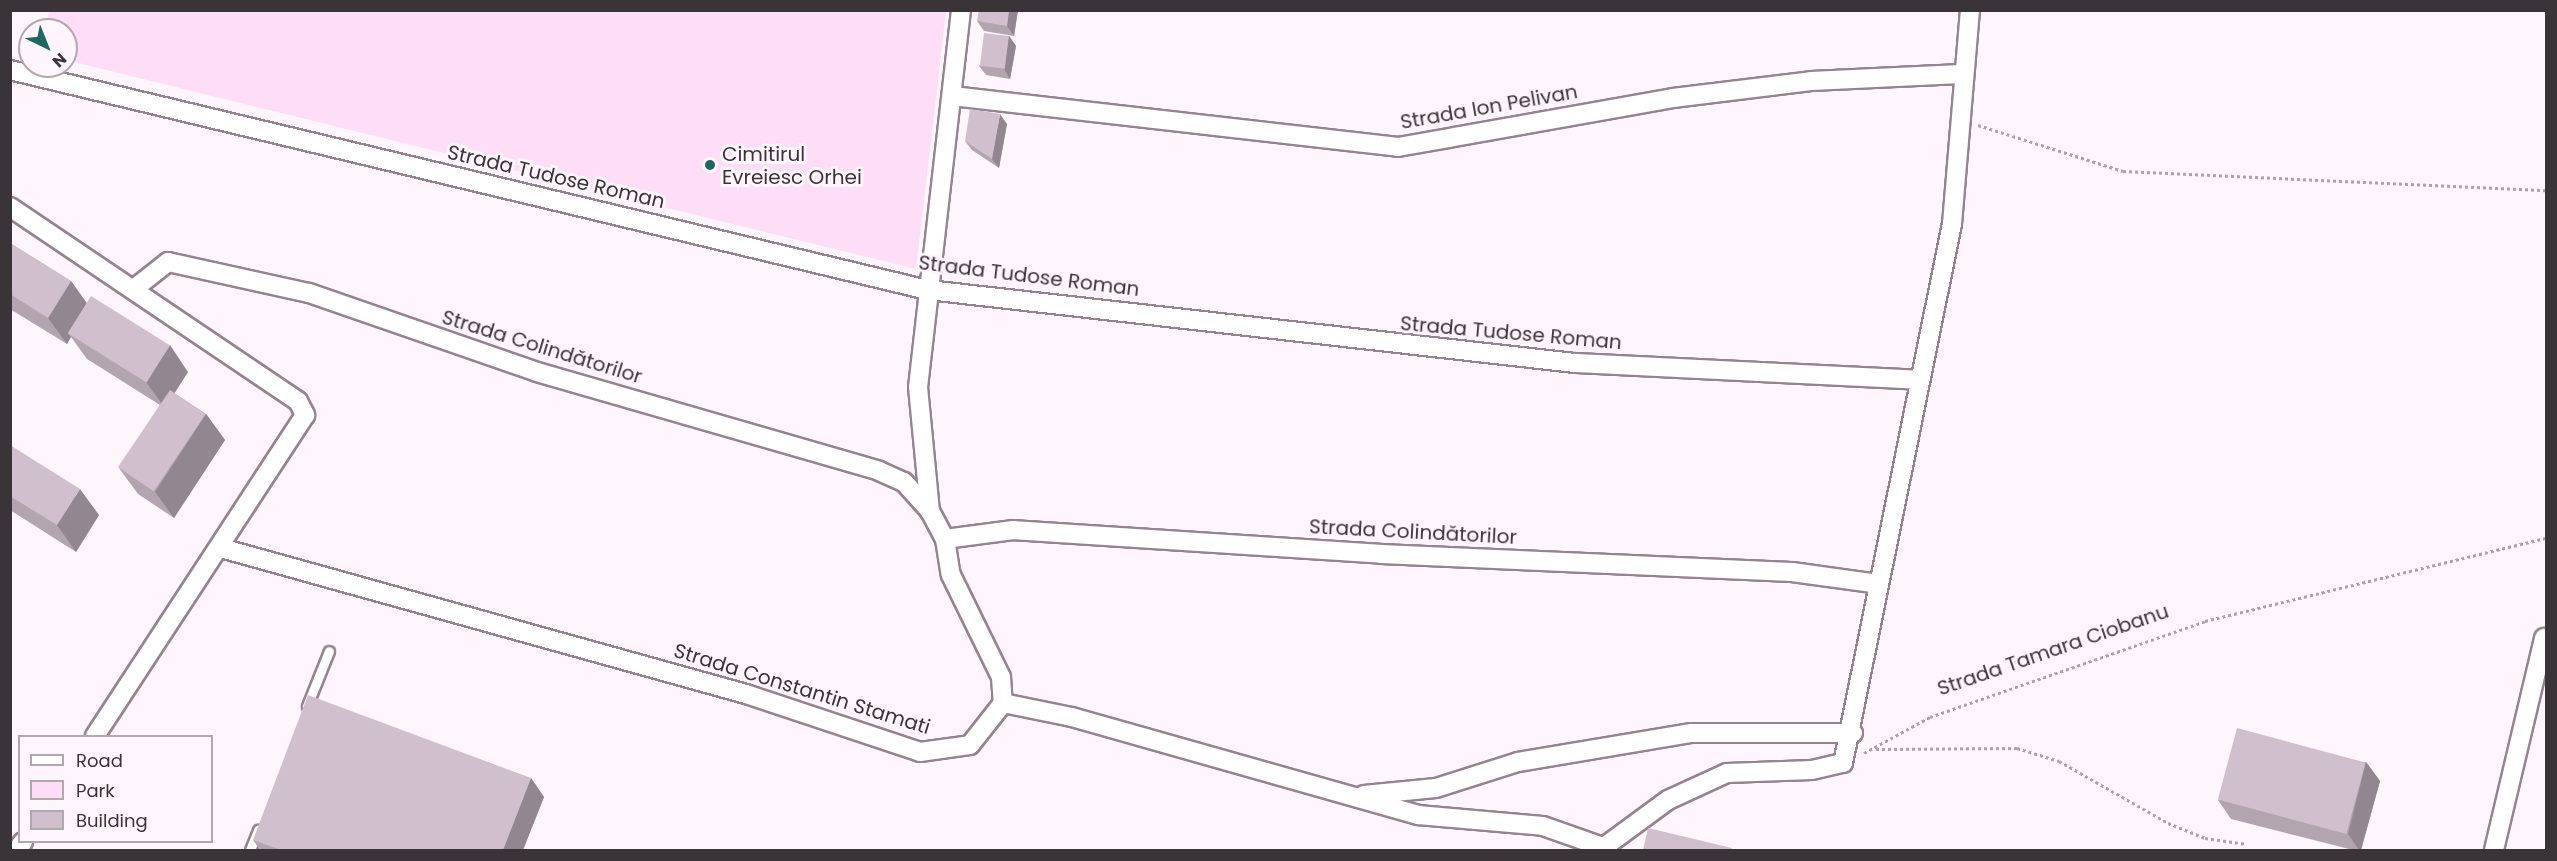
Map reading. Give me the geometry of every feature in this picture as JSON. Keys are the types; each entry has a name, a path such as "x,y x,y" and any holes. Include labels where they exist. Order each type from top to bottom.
{"street":[{"path":"961,10 918,387 930,511 945,539 951,575 1000,677 1003,703 1072,717 1418,815 1543,826 1602,848 1668,800 1727,773 1812,770 1843,762 1853,733 1878,584 1952,224 1961,74 1970,10"},
{"name":"Strada Tudose Roman","path":"10,70 928,290 1575,363 1920,380"},
{"name":"Strada Ion Pelivan","path":"952,96 1398,147 1673,98 1811,81 1961,74"},
{"path":"10,207 135,288 298,401 305,415 221,548 96,735"},
{"name":"Strada Colindătorilor","path":"135,288 168,262 309,293 537,372 879,471 904,482 930,511"},
{"name":"Strada Colindătorilor","path":"945,539 1013,530 1381,554 1791,572 1878,584"},
{"name":"Strada Constantin Stamati","path":"221,548 746,694 920,752 970,745 1003,703"},
{"path":"2494,850 2544,638"},
{"path":"1353,797 1436,788 1518,762 1692,733 1853,733"}],"lane":[{"path":"303,717 329,651"},
{"path":"250,850 264,817"}],"path":[{"path":"1959,119 2123,171 2547,190"},
{"name":"Strada Tamara Ciobanu","path":"1843,762 1874,749 1930,717 2205,621 2547,538"},
{"path":"1874,749 2017,748 2059,761 2168,823 2205,838 2247,844"}],"green space":[{"name":"Cimitirul Evreiesc Orhei","path":"49,11 946,11 916,269 78,63 78,18 48,18"}],"building":[{"path":"979,10 1009,10 1007,26 977,21"},
{"path":"984,33 1009,36 1005,69 980,66"},
{"path":"970,109 1000,114 992,159 965,141"},
{"path":"10,243 71,281 48,318 10,294"},
{"path":"91,296 170,345 147,383 68,333"},
{"path":"170,390 206,414 154,491 118,467"},
{"path":"10,445 80,489 57,525 10,496"},
{"path":"308,695 531,778 503,850 281,850 253,840"},
{"path":"2237,728 2365,762 2346,834 2218,799"},
{"path":"1648,828 1732,848 1731,850 1643,850"}],"place":[{"name":"Cimitirul Evreiesc Orhei","path":"710,165"}]}
